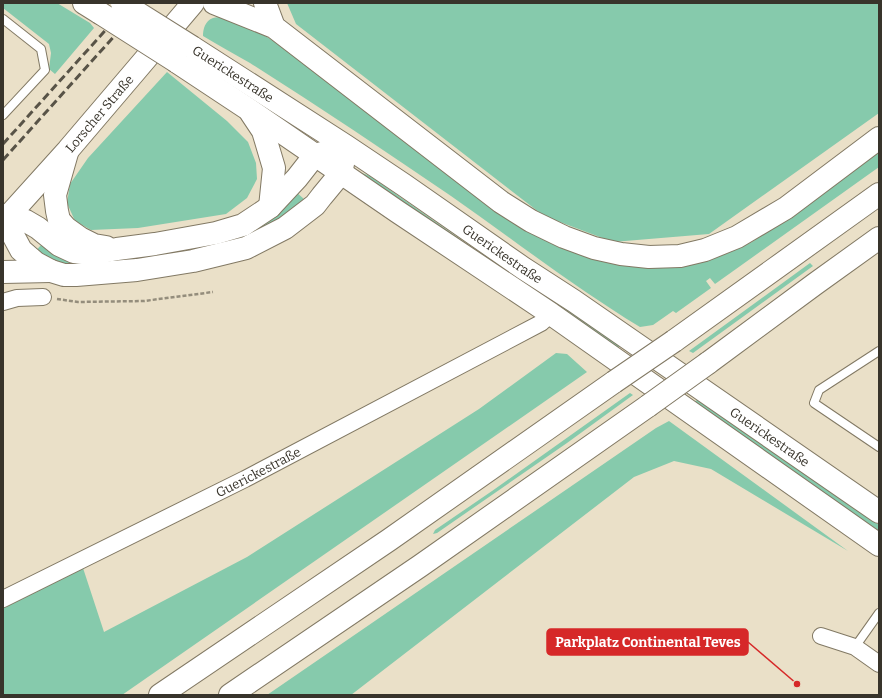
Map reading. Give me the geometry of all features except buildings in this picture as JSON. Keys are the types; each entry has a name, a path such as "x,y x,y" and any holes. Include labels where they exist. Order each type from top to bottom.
{"main road":[{"name":"Guerickestraße","path":"122,3 185,54 248,109 551,314 879,545"},
{"name":"Lorscher Straße","path":"6,218 68,150 193,3"},
{"path":"214,3 274,27 501,202 531,221 564,237 594,248 620,254 649,257 680,256 706,250 737,237 786,208 879,138"},
{"path":"265,3 274,27"},
{"name":"Guerickestraße","path":"92,8 185,54 346,146 523,268 574,301 879,512"},
{"path":"248,109 263,130 274,168 270,207"},
{"path":"346,146 341,172 315,205 285,228 246,248 193,261 137,270 64,275 51,271 36,263 22,250 14,237 6,218 26,221 38,228 59,245 74,252 92,254 216,233 243,225 270,207 316,155 346,146"},
{"path":"68,150 55,195 59,220 66,228 80,238 94,245 117,249"},
{"path":"160,695 383,544 674,341 879,194"},
{"path":"230,695 420,566 648,406 879,238"},
{"path":"3,272 51,271"}],"street":[{"path":"3,302 17,298 43,297"},
{"name":"Guerickestraße","path":"3,599 245,479 541,323 551,314"},
{"path":"821,636 855,647 879,664"}],"lane":[{"path":"3,19 41,49 44,70 3,115"},
{"path":"879,351 819,390 814,403 879,447"},
{"path":"855,647 878,619"}],"path":[{"path":"43,297 78,302 144,301 213,292"}],"green space":[{"path":"3,3 57,3 90,23 94,28 55,74 49,69 51,53 49,44 3,8"},
{"path":"287,3 879,3 879,113 709,234 613,242 544,216 296,24"},
{"path":"224,17 249,26 283,47 488,204 685,266 728,253 752,242 806,206 879,151 879,167 715,284 710,278 706,281 711,288 676,313 673,311 653,325 640,327 591,296 451,196 351,129 250,63 203,36 206,23 210,19"},
{"path":"167,72 227,121 248,142 256,163 257,179 247,198 226,214 138,228 91,230 75,221 67,203 70,184 88,158"},
{"path":"362,173 370,176 473,248 524,279 620,346 616,349 361,176"},
{"path":"296,192 304,199 294,210 247,238 230,241 247,235"},
{"path":"41,245 60,257 82,266 68,267 34,253"},
{"path":"810,263 813,266 693,353 689,351"},
{"path":"556,353 567,354 587,372 122,695 3,695 3,608 83,568 104,632 247,557 479,409"},
{"path":"630,393 633,395 567,443 437,533 433,534 435,530"},
{"path":"697,400 879,525 879,531 823,495 692,403"},
{"path":"669,421 848,551 711,469 674,461 634,477 351,695 267,695 656,428"}],"railway":[{"path":"3,144 130,3"},
{"path":"3,160 144,3"}],"place":[{"name":"Parkplatz Continental Teves","path":"797,684"}]}
